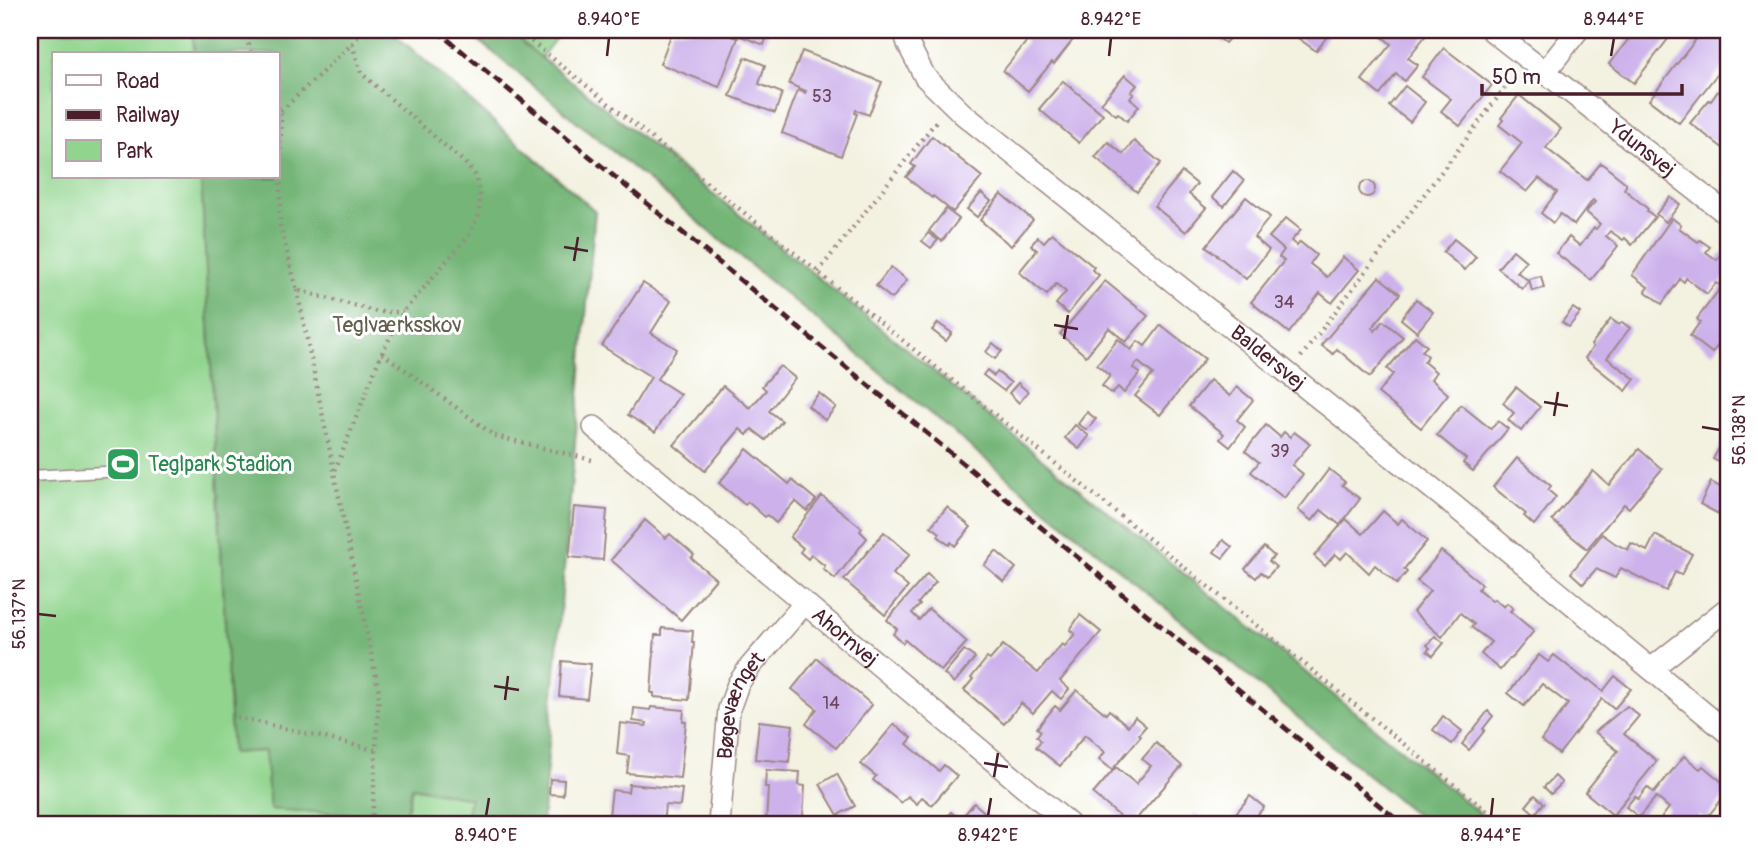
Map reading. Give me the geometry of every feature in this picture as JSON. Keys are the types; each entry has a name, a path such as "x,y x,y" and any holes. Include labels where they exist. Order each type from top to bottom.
{"street":[{"name":"Baldersvej","path":"904,30 925,77 951,102 1453,505 1728,733"},
{"name":"Ydunsvej","path":"1491,30 1728,215"},
{"path":"1545,72 1578,30"},
{"name":"Ahornvej","path":"594,427 613,456 804,604 1069,824"},
{"name":"Bøgevænget","path":"719,824 729,709 738,684 804,604"},
{"path":"1651,669 1728,608"}],"lane":[{"path":"30,476 123,471"}],"path":[{"path":"245,30 250,52"},
{"path":"280,108 364,30"},
{"path":"523,30 531,41 1503,824"},
{"path":"334,472 382,353 403,312 469,235 478,217 480,197 475,175 465,163 361,73 352,44"},
{"path":"1288,374 1528,58"},
{"path":"818,272 951,102"},
{"path":"280,178 280,226 297,290 379,692 372,824"},
{"path":"297,290 379,312 403,312"},
{"path":"382,353 495,436 613,456"},
{"path":"237,718 375,750"}],"green space":[{"name":"Teglpark Stadion","path":"30,30 193,30 194,52 52,52 52,178 201,178 232,752 265,751 270,809 364,815 366,824 30,824"},
{"name":"Teglværksskov","path":"193,30 390,30 595,211 542,824 465,824 470,798 412,787 404,824 366,824 364,815 270,809 265,751 232,753 201,178 280,178 280,52 194,52"},
{"path":"466,30 513,30 524,44 804,266 1493,824 1427,824"},
{"path":"487,30 560,30 533,68"},
{"path":"412,787 470,798 465,824 404,824"}],"building":[{"path":"673,30 769,30 764,45 733,33 732,36 738,38 719,87 660,64"},
{"path":"1012,30 1079,32 1028,91 1003,71 1027,41"},
{"path":"1208,30 1226,30 1232,35 1225,43"},
{"path":"1287,30 1332,30 1316,51"},
{"path":"1374,30 1430,30 1408,58 1418,65 1405,81 1396,74 1380,95 1362,80 1391,44"},
{"path":"1623,30 1675,30 1634,83 1609,64 1631,36"},
{"path":"1716,30 1728,30 1728,60 1679,123 1649,100 1701,33 1709,39"},
{"path":"1444,48 1492,85 1460,126 1441,111 1451,99 1422,77"},
{"path":"802,51 882,82 869,115 856,110 857,114 841,156 782,133 798,90 805,93 806,91 789,84"},
{"path":"745,57 765,65 759,84 782,93 775,113 730,96"},
{"path":"1125,75 1137,85 1130,98 1139,106 1127,121 1101,103"},
{"path":"1063,81 1103,114 1079,143 1039,109"},
{"path":"1405,86 1425,102 1410,122 1389,106"},
{"path":"1718,91 1728,99 1720,109 1728,115 1728,152 1690,123"},
{"path":"1519,95 1561,129 1546,148 1587,180 1601,163 1626,183 1624,189 1655,217 1632,245 1625,238 1623,240 1610,231 1606,236 1618,246 1591,280 1556,253 1569,237 1580,246 1600,224 1586,212 1595,202 1593,200 1574,225 1560,214 1553,223 1541,213 1557,192 1539,178 1527,192 1500,171 1522,143 1499,125 1503,120 1501,118"},
{"path":"932,136 982,177 953,212 906,177 915,167 911,164"},
{"path":"1134,141 1161,163 1137,192 1095,157 1108,142 1123,154"},
{"path":"1233,171 1244,181 1224,206 1212,197"},
{"path":"1182,172 1197,184 1189,194 1206,208 1186,232 1154,206"},
{"path":"1367,181 1373,183 1373,195 1367,197 1361,195 1359,189 1361,183"},
{"path":"981,193 991,201 977,217 967,209"},
{"path":"1001,194 1033,220 1011,246 980,220"},
{"path":"1246,197 1270,217 1254,237 1269,250 1246,279 1206,246"},
{"path":"1670,197 1680,204 1666,222 1656,214"},
{"path":"946,209 959,219 942,241 929,231"},
{"path":"1286,218 1301,230 1291,241 1297,246 1300,242 1316,255 1310,264 1327,277 1343,257 1359,270 1332,303 1320,293 1289,333 1251,302 1284,261 1279,257 1284,250 1269,237"},
{"path":"1672,218 1681,225 1679,228 1710,247 1706,252 1717,260 1723,253 1728,257 1728,273 1719,285 1716,283 1707,294 1686,278 1684,282 1680,279 1662,304 1645,291 1648,287 1632,275"},
{"path":"928,233 938,240 931,248 922,241"},
{"path":"1052,233 1094,267 1092,270 1099,275 1068,314 1056,304 1066,292 1056,284 1047,295 1019,272 1037,250 1031,245 1038,237 1044,242"},
{"path":"1454,239 1476,257 1465,270 1443,252"},
{"path":"1513,250 1526,261 1517,272 1529,281 1522,289 1498,268"},
{"path":"891,267 907,280 892,299 876,286"},
{"path":"1541,276 1544,288 1532,291 1529,279"},
{"path":"1379,277 1400,294 1372,328 1375,331 1383,321 1403,337 1370,377 1337,349 1333,354 1321,345"},
{"path":"1728,278 1728,340 1727,342 1723,339 1712,353 1690,336 1700,322 1697,319"},
{"path":"1105,281 1148,316 1126,342 1109,328 1086,356 1060,334"},
{"path":"643,283 671,301 651,333 677,349 657,379 680,394 655,432 628,415 651,377 602,346"},
{"path":"1416,299 1433,312 1417,332 1401,319"},
{"path":"1573,308 1580,313 1569,327 1562,322"},
{"path":"1611,319 1630,328 1607,358 1635,379 1626,391 1585,358 1593,347 1591,345"},
{"path":"938,323 952,333 946,341 932,330"},
{"path":"1161,325 1205,359 1160,415 1135,396 1153,374 1138,362 1133,368 1140,373 1124,393 1118,387 1112,394 1102,386 1110,376 1097,365 1118,339 1131,350 1138,341 1145,346"},
{"path":"1415,336 1427,346 1422,351 1428,356 1424,362 1436,372 1431,379 1448,394 1421,428 1378,393 1393,374 1387,369"},
{"path":"993,343 1002,351 995,359 986,352"},
{"path":"780,366 795,378 769,411 782,421 766,440 752,429 747,435 740,429 705,471 674,445 723,386 750,408 766,390 762,386"},
{"path":"987,370 994,376 997,372 1011,383 1004,391 983,375"},
{"path":"1210,380 1230,396 1237,387 1253,400 1237,420 1245,427 1230,447 1220,439 1224,434 1189,406"},
{"path":"1018,383 1028,392 1019,403 1009,393"},
{"path":"1516,387 1540,407 1521,431 1508,420 1514,413 1503,403"},
{"path":"819,393 836,407 825,420 808,406"},
{"path":"1461,405 1491,429 1498,421 1508,429 1473,471 1463,463 1466,459 1437,435"},
{"path":"1087,412 1096,419 1087,430 1078,424"},
{"path":"1075,425 1089,436 1079,449 1065,438"},
{"path":"1266,425 1280,437 1284,432 1290,437 1294,432 1310,444 1292,465 1303,474 1284,498 1251,472 1259,462 1245,451"},
{"path":"1723,441 1728,444 1728,467 1713,459"},
{"path":"747,449 789,484 792,480 816,500 807,511 795,501 776,523 748,502 745,505 719,483"},
{"path":"1639,449 1662,469 1629,508 1624,504 1587,549 1552,520 1593,471 1609,485"},
{"path":"1517,458 1551,486 1548,490 1556,497 1534,525 1524,516 1526,514 1493,487"},
{"path":"1329,469 1345,482 1342,485 1360,499 1340,525 1321,510 1312,521 1298,510"},
{"path":"1728,481 1728,519 1700,504 1711,482 1724,489"},
{"path":"822,496 862,528 860,531 867,538 835,579 823,569 825,566 811,555 808,559 800,552 803,548 790,537"},
{"path":"574,507 607,510 603,560 569,557"},
{"path":"947,507 971,527 955,546 951,542 949,545 938,536 940,533 931,526"},
{"path":"1383,511 1398,524 1402,519 1427,541 1404,569 1407,572 1397,584 1375,565 1369,573 1347,552 1341,559 1335,554 1325,566 1314,556 1346,519 1363,534"},
{"path":"645,520 666,538 670,534 694,555 691,558 716,579 681,620 611,560"},
{"path":"884,532 910,554 893,574 908,587 885,615 844,580"},
{"path":"1602,534 1628,550 1631,543 1647,551 1655,535 1692,554 1681,575 1675,572 1666,591 1621,568 1615,578 1596,569 1583,584 1571,573"},
{"path":"1223,540 1232,547 1223,558 1214,552"},
{"path":"1264,547 1274,556 1269,561 1276,567 1267,577 1261,572 1256,578 1245,569"},
{"path":"996,551 1016,568 1004,582 984,565"},
{"path":"1441,551 1482,584 1478,589 1504,607 1507,603 1513,608 1510,611 1534,631 1500,670 1481,654 1491,642 1471,627 1474,624 1460,613 1442,637 1413,612 1430,591 1417,581"},
{"path":"927,574 936,582 912,613 919,620 929,609 967,642 941,671 905,640 903,643 893,634 897,629 887,620"},
{"path":"1080,615 1101,632 1060,681 1069,689 1061,699 1052,691 1033,713 1021,703 1004,724 964,690 987,658 990,660 1003,645 1038,673 1062,644 1065,646 1075,634 1070,630"},
{"path":"662,628 693,631 689,700 654,697 654,693 651,693 655,635 662,635"},
{"path":"1435,636 1444,643 1433,656 1427,651 1430,648 1427,645"},
{"path":"964,650 975,658 954,683 944,674"},
{"path":"1539,655 1548,662 1554,655 1603,691 1615,676 1631,689 1614,709 1602,699 1559,754 1541,740 1568,704 1542,684 1524,706 1508,693"},
{"path":"817,658 872,705 836,748 806,724 817,709 792,689"},
{"path":"562,661 591,664 587,699 559,696"},
{"path":"1077,690 1106,714 1109,710 1128,726 1135,717 1146,726 1139,734 1141,736 1112,770 1099,759 1105,752 1085,735 1060,766 1036,747 1041,741 1037,736 1041,731 1037,728 1055,706 1060,710"},
{"path":"1627,706 1639,716 1624,734 1657,761 1613,815 1585,792 1618,751 1595,732"},
{"path":"651,707 684,710 683,721 686,722 680,778 627,773 629,756 617,754 620,723 646,726 647,723 633,721 634,708 650,710"},
{"path":"1488,711 1493,716 1469,750 1462,744"},
{"path":"1443,716 1462,731 1452,744 1433,730"},
{"path":"759,721 793,725 789,762 755,759"},
{"path":"894,724 912,738 907,744 939,771 944,765 957,776 932,805 922,797 917,804 908,796 901,803 873,780 876,776 861,764"},
{"path":"1156,743 1182,766 1132,824 1129,824 1093,794 1116,767 1136,784 1151,766 1142,759"},
{"path":"1684,756 1700,769 1703,766 1728,787 1728,791 1705,820 1699,815 1693,822 1695,824 1671,824 1662,817 1669,808 1656,797 1639,817 1626,807 1635,796 1638,799 1647,787 1654,793"},
{"path":"766,770 800,772 799,785 805,786 803,817 819,818 819,824 766,824"},
{"path":"837,774 855,806 838,815 820,784"},
{"path":"1555,776 1562,783 1551,794 1544,787"},
{"path":"550,779 564,780 563,795 549,794"},
{"path":"629,784 682,789 680,806 665,805 663,824 608,824 612,790 628,792"},
{"path":"1535,795 1544,803 1535,814 1526,806"},
{"path":"1250,796 1264,807 1250,824 1227,824"},
{"path":"974,803 998,824 940,824 951,812 960,820"},
{"path":"1196,813 1209,824 1187,824"}],"railway":[{"path":"436,30 1402,824"}],"place":[{"name":"Teglpark Stadion","path":"123,464"}]}
